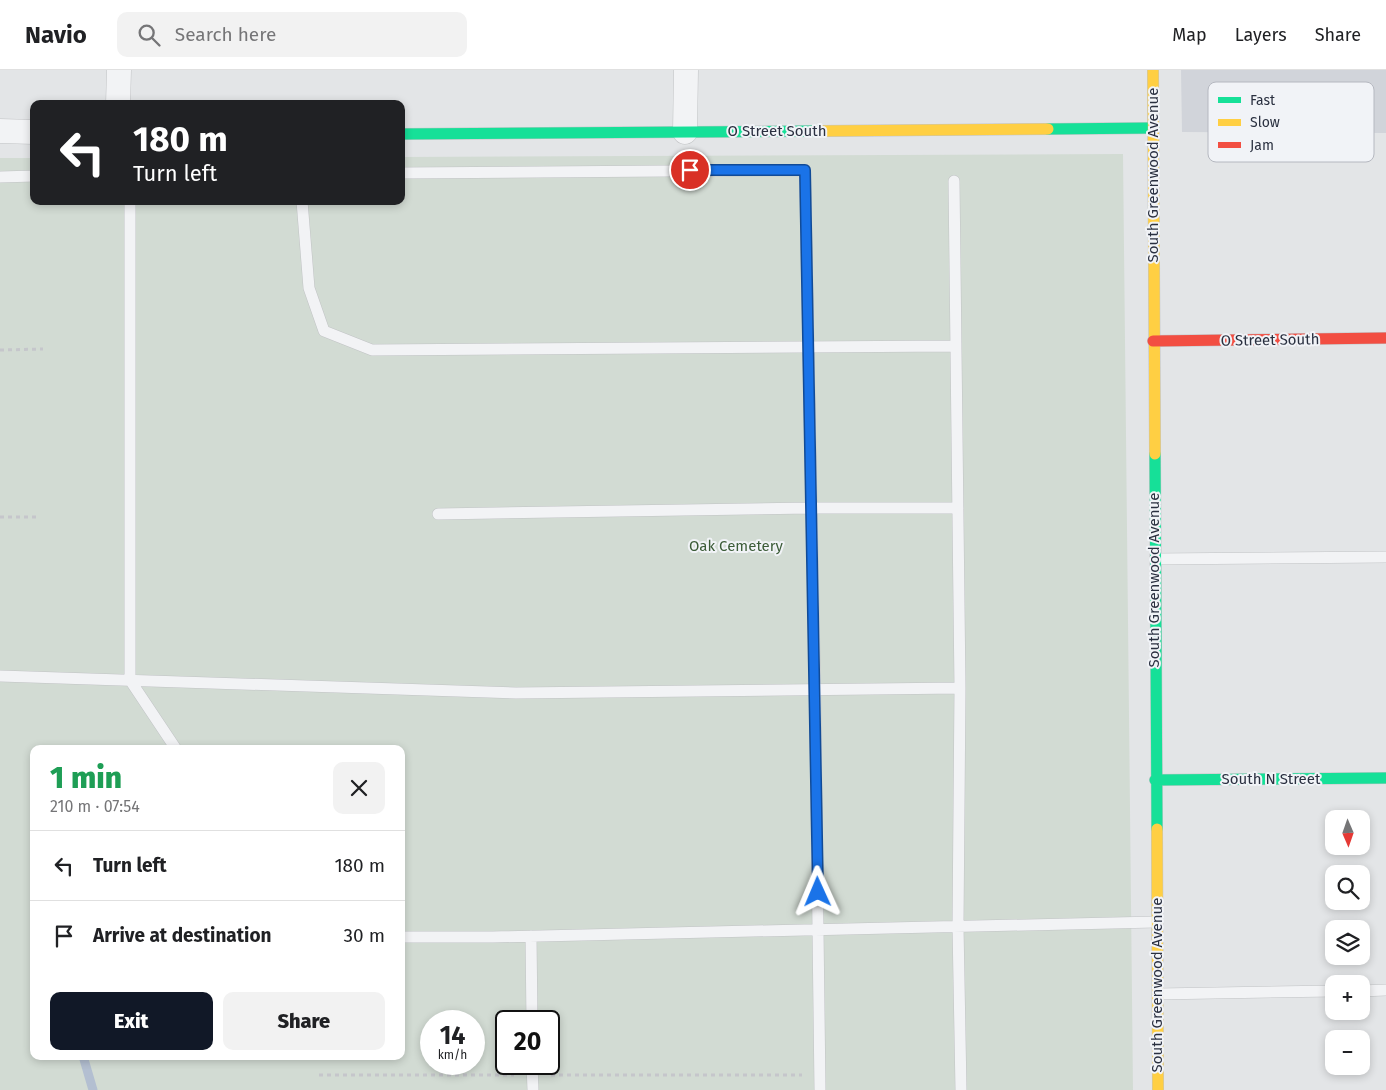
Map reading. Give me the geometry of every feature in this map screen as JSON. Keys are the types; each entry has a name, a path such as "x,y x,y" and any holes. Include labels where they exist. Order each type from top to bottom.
{"street":[{"path":"118,100 119,70"},
{"path":"685,132 686,70"},
{"name":"South Greenwood Avenue","path":"1153,70 1158,1090"},
{"name":"O Street South","path":"405,134 1154,128"},
{"path":"0,132 30,132"},
{"name":"O Street South","path":"1154,341 1386,338"},
{"name":"South N Street","path":"1155,780 1386,778"}],"lane":[{"path":"405,173 805,170 815,689 820,1090"},
{"path":"0,177 30,176"},
{"path":"954,181 960,688 958,926 961,1090"},
{"path":"130,205 130,680 173,745"},
{"path":"302,205 309,288 324,331 372,350 956,346"},
{"path":"438,514 811,508 958,508"},
{"path":"1154,559 1386,557"},
{"path":"0,676 516,693 960,688"},
{"path":"405,937 531,936 1156,922"},
{"path":"531,936 532,1010"},
{"path":"1370,991 1386,990"},
{"path":"1157,994 1325,991"},
{"path":"532,1075 533,1090"}],"path":[{"path":"0,350 43,349"},
{"path":"0,516 38,517"},
{"path":"560,1069 820,1074"},
{"path":"319,1075 495,1070"}],"shaded area":[{"path":"1181,70 1386,70 1386,133 1374,133 1374,82 1208,82 1208,132 1182,132"}],"green space":[{"name":"Oak Cemetery","path":"1123,154 1133,1090 0,1090 0,158 30,158 30,205 405,205 405,157"}],"waterway":[{"path":"84,1060 93,1090"}],"traffic: fast":[{"path":"1048,129 1154,128"},
{"path":"405,134 820,131"},
{"path":"1155,454 1157,829"},
{"path":"1155,780 1386,778"}],"traffic: slow":[{"path":"1153,70 1155,454"},
{"path":"820,131 1048,129"},
{"path":"1157,829 1158,1090"}],"traffic: jam":[{"path":"1153,341 1386,338"}],"route":[{"path":"690,170 805,170 818,892"}]}
